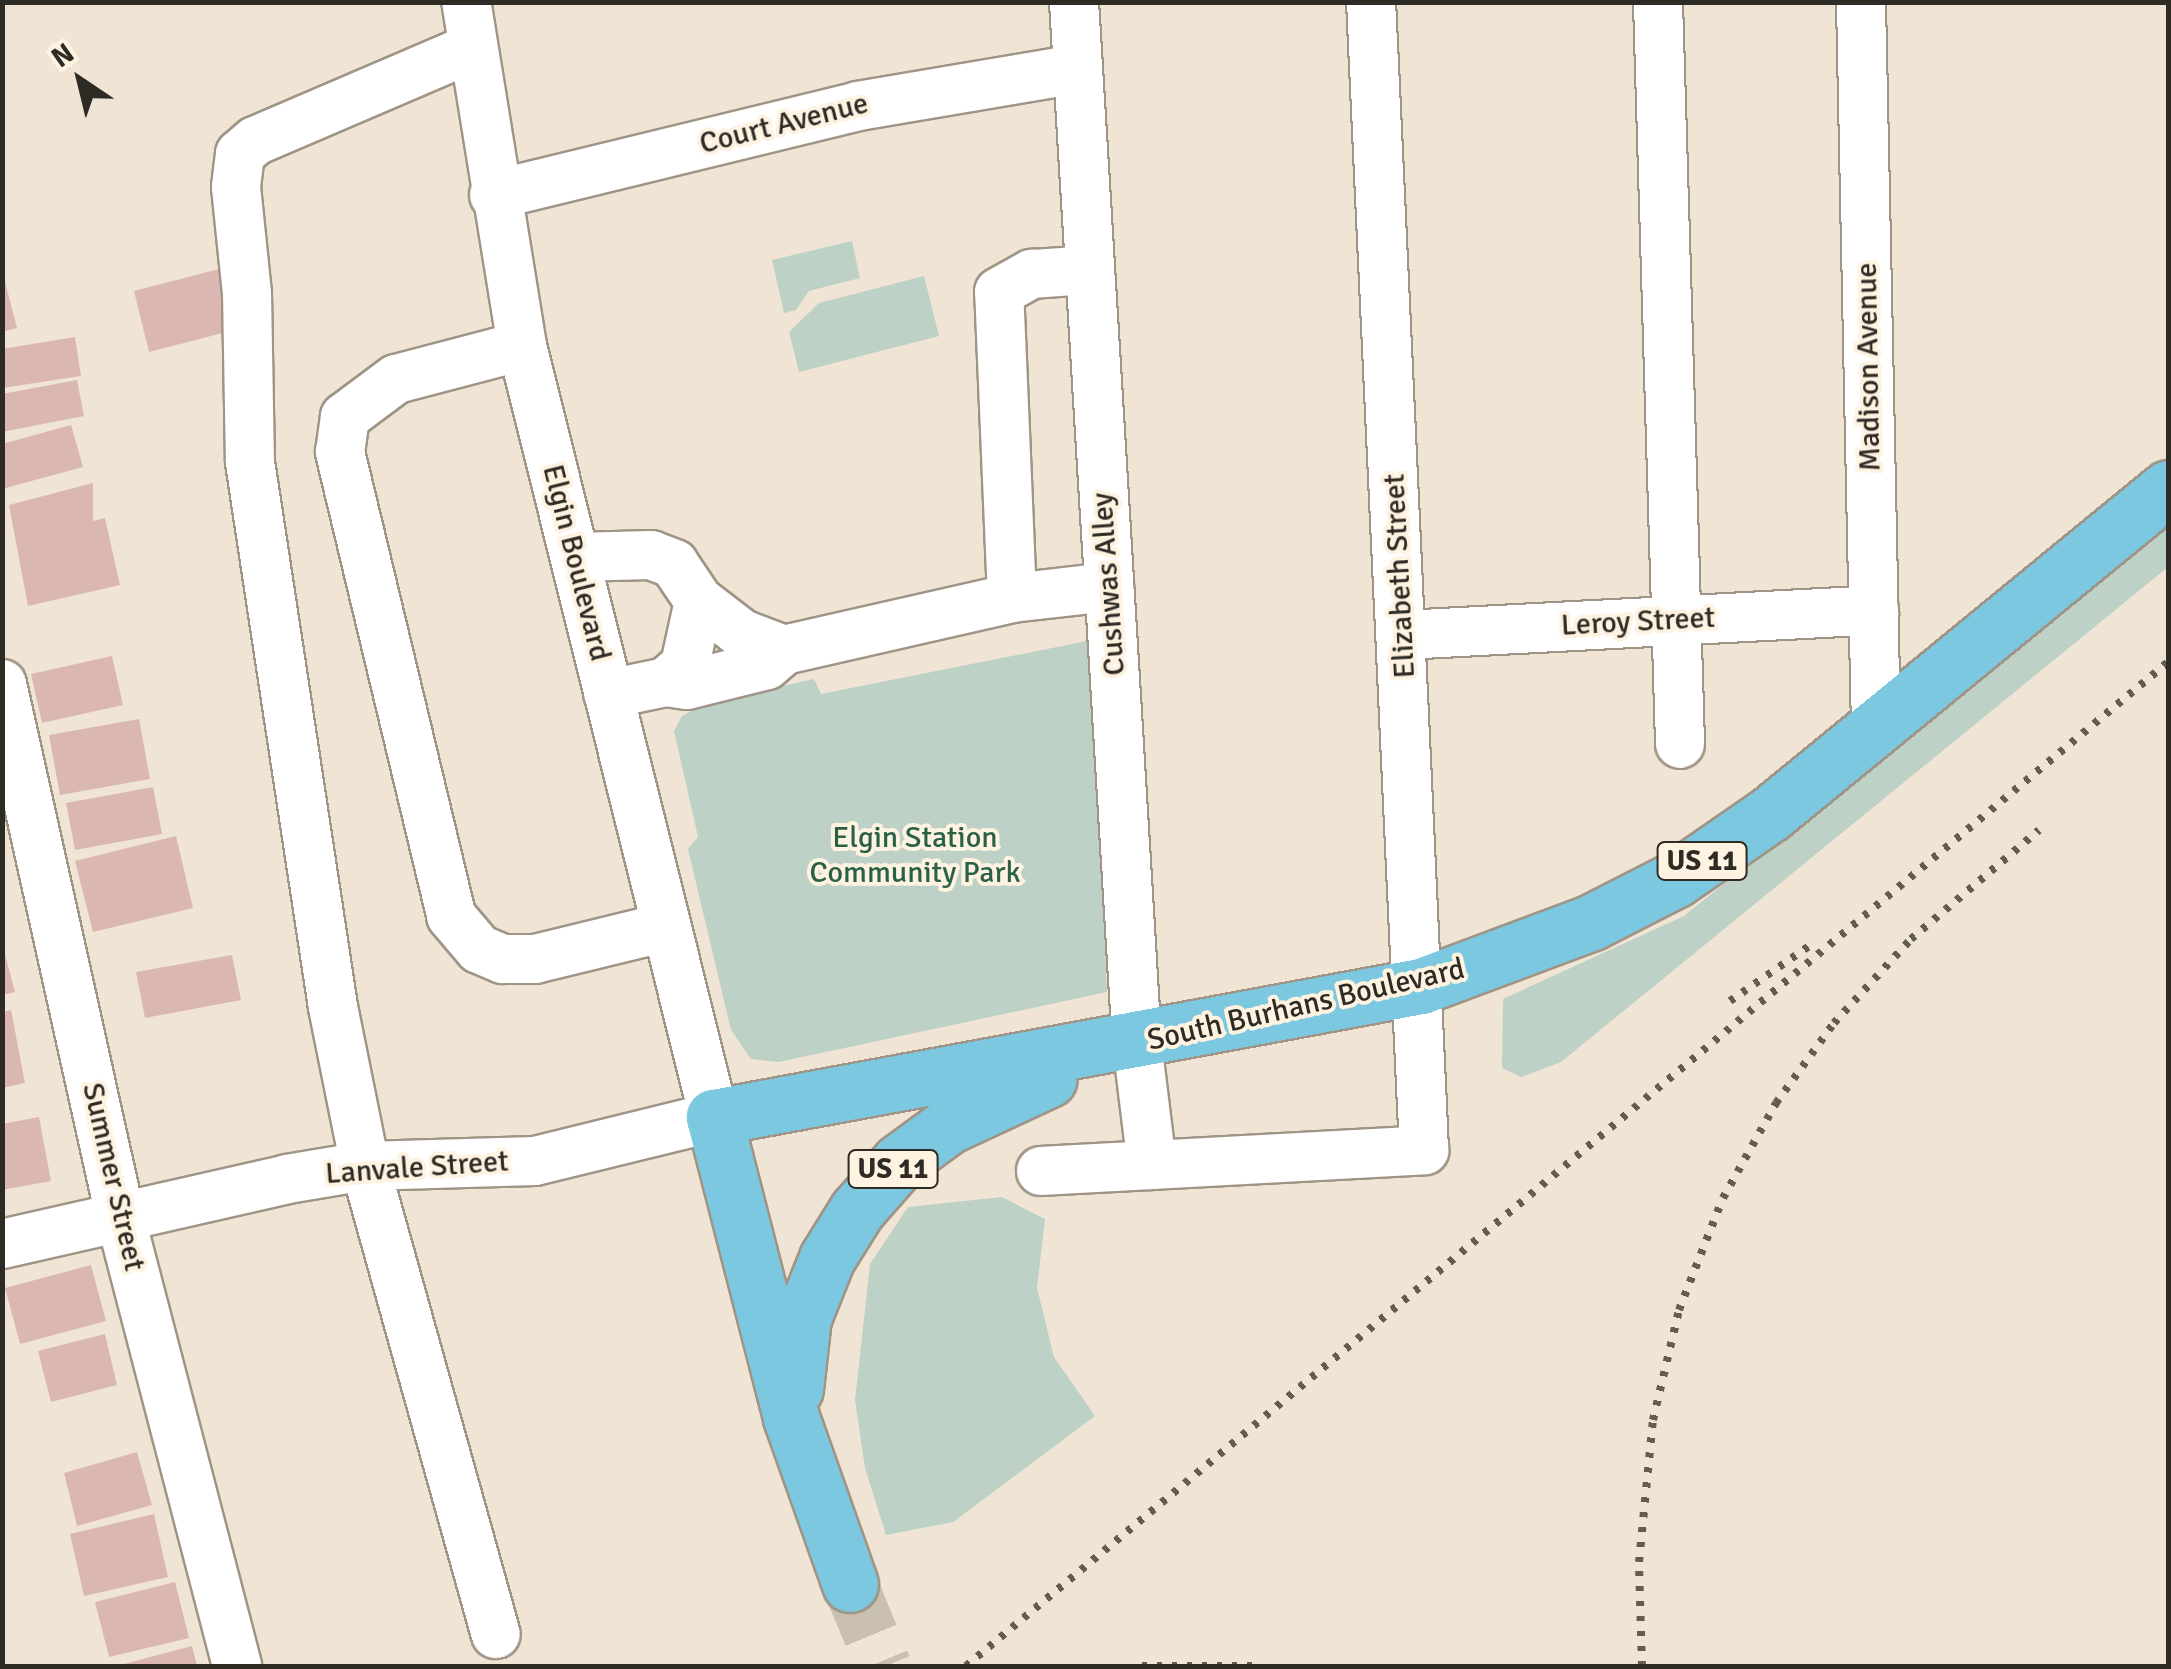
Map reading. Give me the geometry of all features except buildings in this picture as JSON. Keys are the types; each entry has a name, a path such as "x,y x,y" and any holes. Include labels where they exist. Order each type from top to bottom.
{"main road":[{"name":"South Burhans Boulevard","path":"714,1117 1137,1043 1421,986 1527,950 1676,879 1876,732 2168,488"},
{"name":"US 11","path":"791,1417 803,1318 827,1258 899,1162 1006,1096 1137,1043"},
{"name":"US 11","path":"714,1117 791,1417 850,1584"}],"street":[{"name":"Cushwas Alley","path":"1074,2 1137,1043 1152,1165"},
{"name":"Elizabeth Street","path":"1152,1165 1424,1150 1421,986 1371,2"},
{"path":"1658,2 1680,744"},
{"name":"Madison Avenue","path":"1861,2 1876,732"},
{"path":"469,25 254,142 240,154 236,187 247,293 250,462 333,1007 365,1166 496,1634"},
{"name":"Elgin Boulevard","path":"469,25 494,196 522,346 714,1117"},
{"name":"Court Avenue","path":"494,196 858,106 1078,69"},
{"path":"1012,598 999,292 1032,274 1090,270"},
{"path":"522,346 381,388 345,417 340,452 451,916 479,950 504,959 535,959 666,927"},
{"path":"574,558 651,555 674,564 699,600 742,634 784,650"},
{"path":"608,694 666,682 688,685 766,666 784,650 1012,598 1109,587"},
{"path":"666,682 685,665 699,600"},
{"name":"Leroy Street","path":"1403,636 1874,610"},
{"name":"Summer Street","path":"2,684 121,1220 237,1666"},
{"name":"Lanvale Street","path":"2,1244 365,1166 535,1161 714,1117"},
{"path":"1041,1172 1152,1165"}],"green space":[{"path":"852,241 860,278 809,291 796,310 784,313 772,260"},
{"path":"924,276 939,336 799,372 789,332 819,303"},
{"path":"2168,524 2168,567 1561,1062 1521,1077 1502,1068 1503,999 1684,916"},
{"name":"Elgin Station Community Park","path":"1092,640 1107,992 779,1062 751,1059 731,1030 688,849 698,837 674,731 682,716 705,703 814,679 821,694"},
{"path":"1002,1197 1045,1219 1037,1288 1054,1357 1095,1416 953,1522 886,1535 865,1468 855,1400 870,1264 908,1207"}],"tunnel":[{"path":"850,1584 884,1666"}],"railway":[{"path":"966,1666 2168,662"},
{"path":"1642,1666 1639,1562 1653,1420 1679,1310 1723,1198 1776,1103 1834,1023 1911,939 2039,830"},
{"path":"1730,1001 1809,946"},
{"path":"1142,1666 1254,1666"}]}
